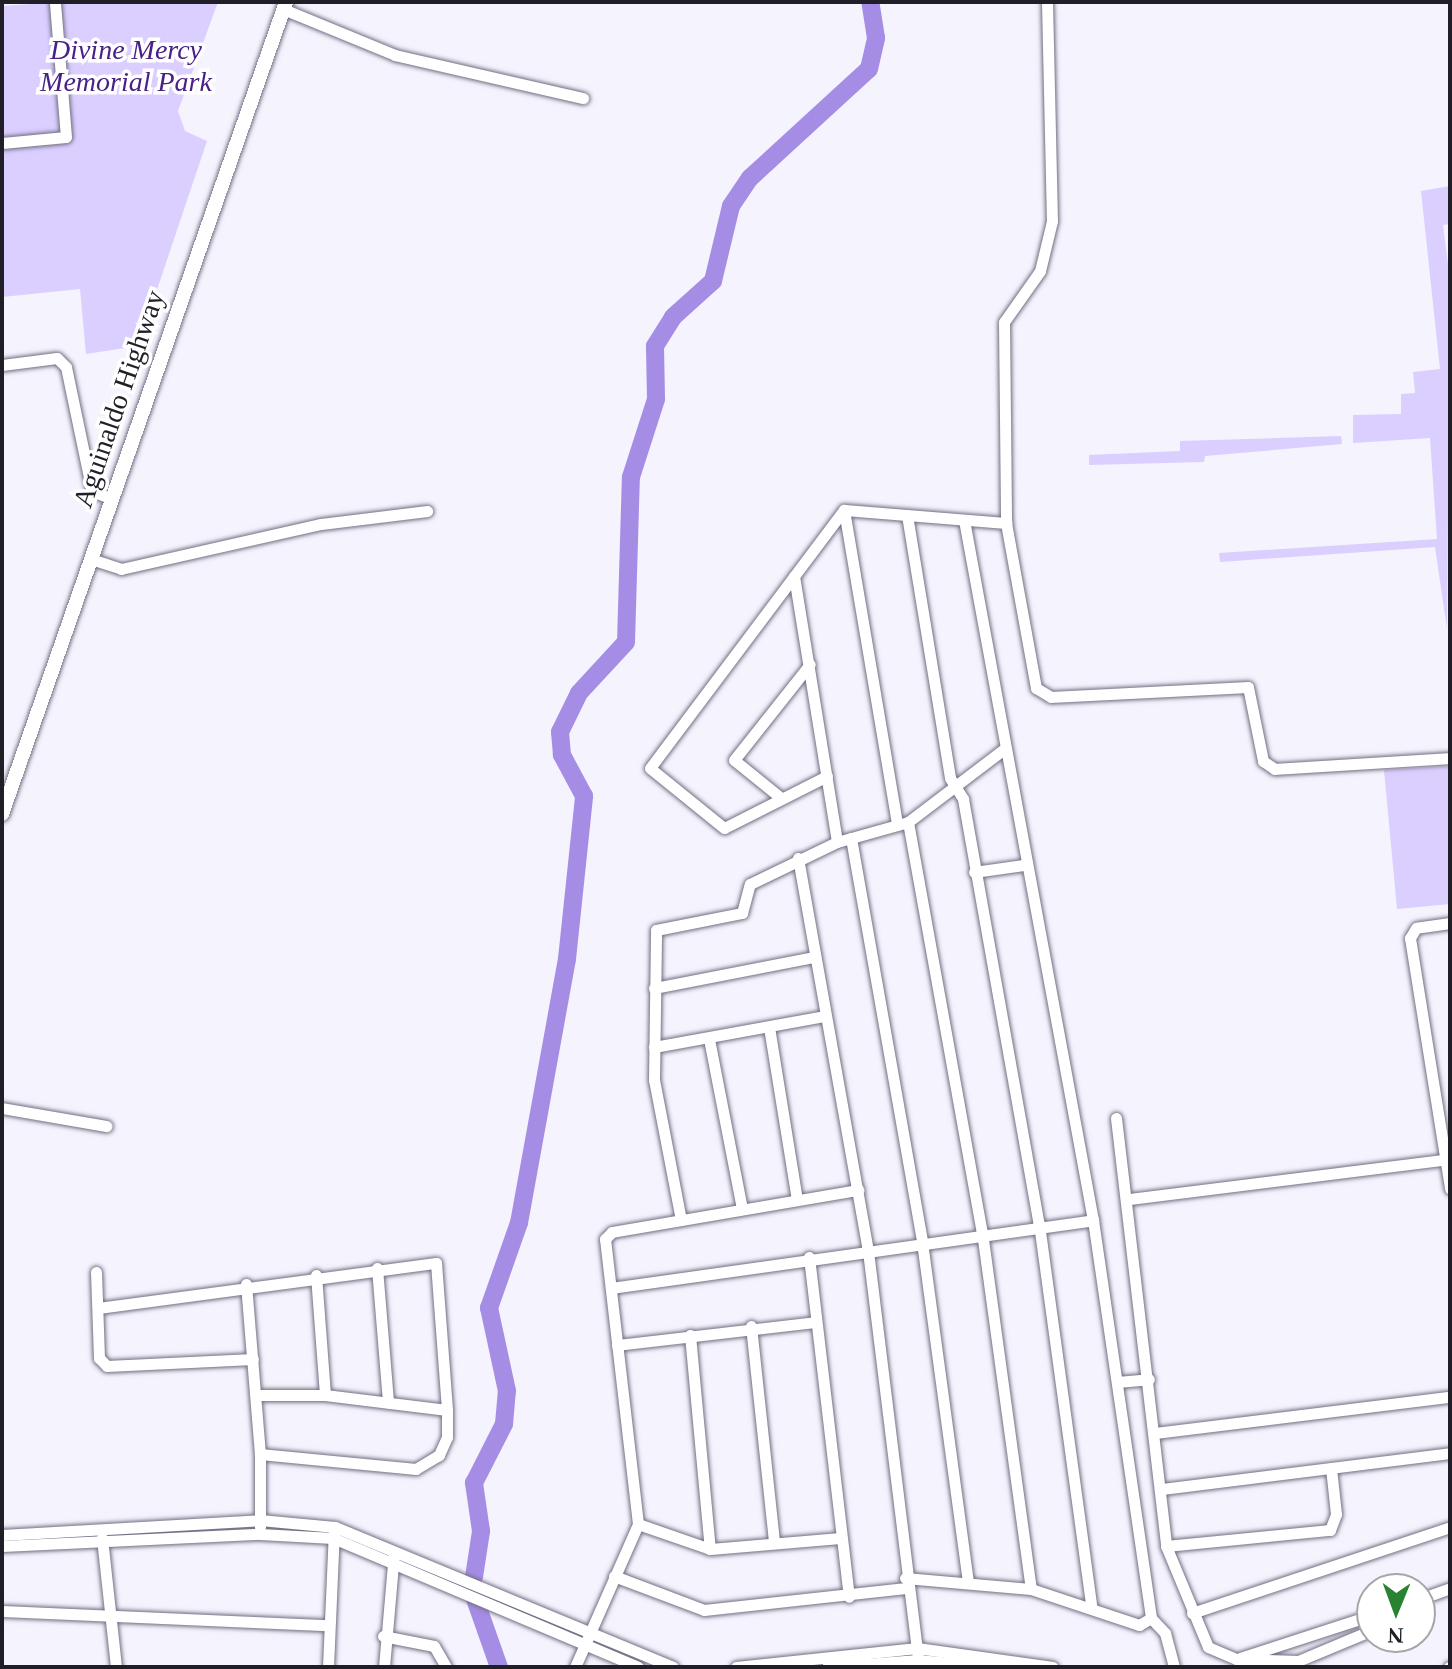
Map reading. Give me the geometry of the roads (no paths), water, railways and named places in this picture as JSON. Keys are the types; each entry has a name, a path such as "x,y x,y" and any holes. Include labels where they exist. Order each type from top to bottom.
{"main road":[{"name":"Aguinaldo Highway","path":"2,814 285,6"}],"street":[{"path":"2,143 66,137 55,2"},
{"path":"1047,2 1052,221 1040,271 1004,322 1006,523 1036,688 1043,695 1242,685 1252,692 1268,767 1317,767 1450,758"},
{"path":"285,6 395,55 583,98"},
{"path":"2,365 57,358 66,367 89,483 92,491 112,499"},
{"path":"844,510 1006,523"},
{"path":"827,776 724,828 650,768 844,510"},
{"path":"844,510 982,1232 1031,1589"},
{"path":"91,559 121,569 321,524 427,511"},
{"path":"907,515 1039,1224 1091,1604"},
{"path":"964,520 1024,865 1093,1220 1151,1618 1165,1633 1174,1667"},
{"path":"794,576 837,842"},
{"path":"781,798 734,760 810,664"},
{"path":"681,1220 654,1080 656,930 742,913 747,886 798,858 837,842 902,823 957,790 1003,750"},
{"path":"851,838 922,1242 968,1583"},
{"path":"798,858 868,1251 906,1583 918,1658"},
{"path":"974,872 1024,865"},
{"path":"1450,923 1416,928 1410,938 1448,1160 1450,1189"},
{"path":"654,988 814,957"},
{"path":"654,1047 825,1016"},
{"path":"769,1027 797,1199"},
{"path":"709,1039 742,1209"},
{"path":"2,1108 106,1126"},
{"path":"1116,1118 1129,1199 1166,1546 1192,1613 1208,1647 1236,1659 1298,1661 1356,1637"},
{"path":"1129,1199 1448,1160"},
{"path":"575,1667 638,1524 605,1239 681,1220 858,1190"},
{"path":"611,1288 982,1232 1093,1220"},
{"path":"809,1257 849,1597"},
{"path":"98,1308 246,1284 436,1263 447,1437 426,1468 260,1454"},
{"path":"377,1268 388,1403"},
{"path":"96,1272 99,1358 107,1366 253,1359"},
{"path":"316,1275 325,1395"},
{"path":"246,1284 260,1454 260,1534"},
{"path":"617,1345 751,1326 816,1322"},
{"path":"751,1326 774,1543"},
{"path":"690,1335 710,1549"},
{"path":"1117,1382 1149,1379"},
{"path":"256,1395 325,1395 447,1410"},
{"path":"1155,1433 1450,1397"},
{"path":"1162,1489 1450,1453"},
{"path":"1166,1546 1330,1530 1336,1514 1331,1468"},
{"path":"2,1546 260,1520 334,1533 394,1554 584,1645 638,1667"},
{"path":"638,1524 710,1549 841,1538"},
{"path":"1192,1613 1450,1527"},
{"path":"2,1535 102,1538 334,1533"},
{"path":"328,1667 334,1533"},
{"path":"102,1538 116,1667"},
{"path":"384,1667 383,1636 394,1554"},
{"path":"614,1576 704,1610 849,1597 906,1583 968,1583 1031,1589 1091,1604 1139,1625 1151,1618"},
{"path":"485,1598 589,1633 673,1667"},
{"path":"2,1611 112,1612 328,1625"},
{"path":"1236,1659 1356,1620"},
{"path":"383,1636 434,1646 446,1667"},
{"path":"736,1667 918,1658 1053,1667"},
{"path":"827,1667 918,1658 993,1667"}],"waterway":[{"path":"474,1577 481,1531 474,1483 504,1424 507,1391 489,1308 519,1223 567,959 584,796 562,755 560,732 579,693 626,642 631,477 656,399 655,346 673,317 713,281 731,206 750,178 869,69 876,38 870,2"},
{"path":"475,1599 499,1667"}],"park label":[{"name":"Divine Mercy Memorial Park","path":"126,66"}]}
